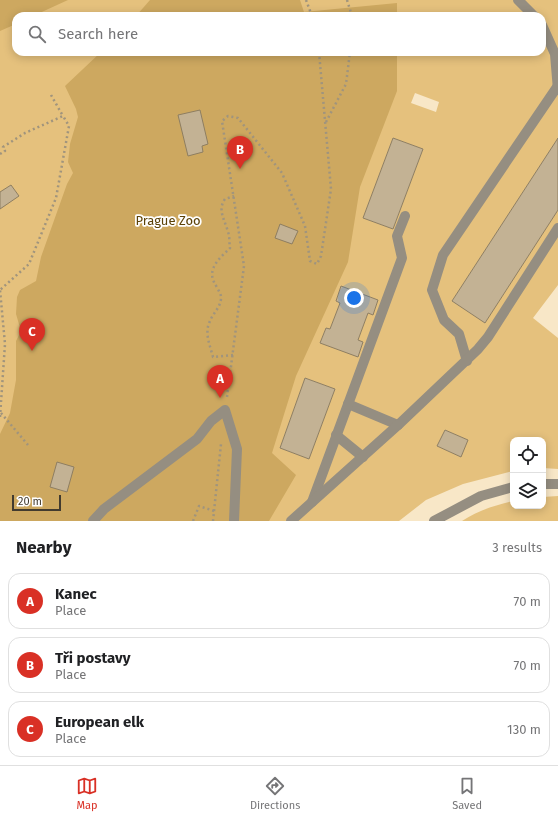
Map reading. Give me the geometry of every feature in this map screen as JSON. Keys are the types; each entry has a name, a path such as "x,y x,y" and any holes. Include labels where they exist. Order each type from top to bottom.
{"street":[{"path":"518,0 530,12"},
{"path":"467,361 458,334 444,320 432,290 443,254 557,88 555,54 546,34"},
{"path":"311,503 402,258 397,236 405,216"},
{"path":"291,521 467,361 488,337 558,228"},
{"path":"348,404 398,425"},
{"path":"93,521 104,509 197,439 211,421 225,410 237,450 234,521"},
{"path":"336,435 363,457"},
{"path":"546,484 558,484"},
{"path":"434,521 481,496 510,488"}],"path":[{"path":"306,0 310,12"},
{"path":"347,0 351,12"},
{"path":"225,410 234,355 244,266 222,121 228,116 238,118 282,173 305,226 310,261 317,264 321,256 331,189 319,56"},
{"path":"326,123 346,84 350,56"},
{"path":"0,417 2,414 2,368 5,344 2,331 0,290 29,264 56,198 69,126 51,95"},
{"path":"0,154 5,151 3,147 26,133 63,116"},
{"path":"234,196 225,199 221,204 221,212 229,233 230,248 215,264 212,271 212,278 221,296 218,308 210,321 207,335 213,357 234,355"},
{"path":"0,347 5,344"},
{"path":"2,414 28,445"},
{"path":"213,521 222,441"},
{"path":"193,521 199,506 214,510"}],"green space":[{"name":"Prague Zoo","path":"0,0 558,0 558,138 452,301 485,323 558,210 558,285 533,318 558,338 558,469 546,468 546,437 510,437 510,472 463,484 426,500 399,521 0,521","holes":["415,93 439,102 436,112 411,103","393,138 423,149 393,229 363,218","341,286 378,300 373,315 368,313 358,340 363,342 358,356 320,343 326,328 330,329 340,303 336,301","305,378 335,389 309,459 280,448","445,430 468,440 461,457 437,446"]},
{"path":"0,0 68,0 42,12 12,12 12,26 0,31"},
{"path":"150,0 300,0 304,12 140,12"},
{"path":"397,3 397,12 304,12"},
{"name":"Prague Zoo","path":"97,56 397,56 397,91 360,187 348,262 296,376 272,453 296,475 269,521 0,521 0,434 10,413 16,380 16,341 21,331 16,314 17,297 20,290 36,281 41,257 67,184 73,173 68,162 70,144 78,117 76,109 65,86"},
{"path":"558,496 558,521 462,521 480,511 510,502 510,509 546,509 546,497"}],"building":[{"path":"200,110 208,144 202,146 203,152 188,156 178,115"},
{"path":"393,138 423,149 393,229 363,218"},
{"path":"558,138 558,210 485,323 452,301"},
{"path":"11,185 19,196 0,209 0,192"},
{"path":"280,224 298,231 292,244 275,238"},
{"path":"341,286 378,300 373,315 368,313 358,340 363,342 358,357 320,343 326,328 330,329 340,303 336,301"},
{"path":"305,378 335,389 309,459 280,448"},
{"path":"445,430 468,440 461,457 437,446"},
{"path":"57,462 74,467 67,492 50,487"}],"place":[{"name":"Tři postavy","path":"240,169"},
{"name":"European elk","path":"32,351"},
{"name":"Kanec","path":"220,398"}]}
